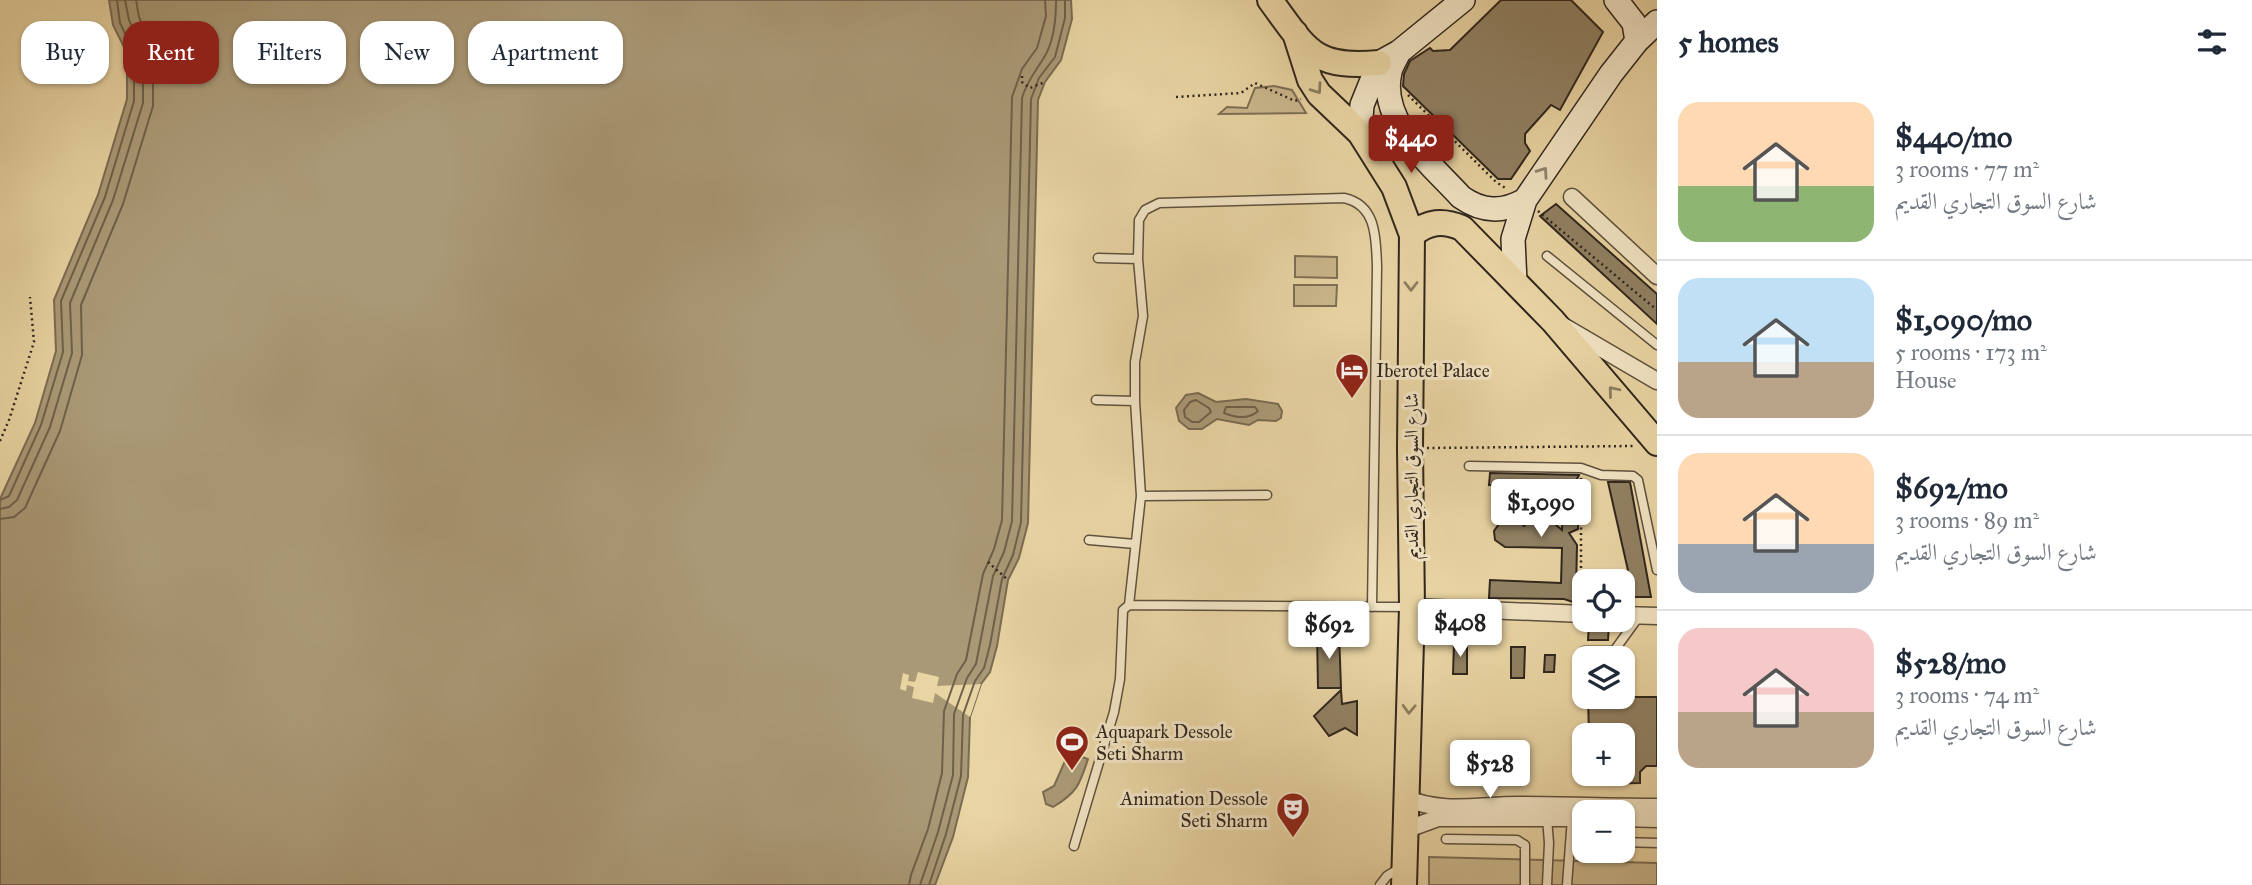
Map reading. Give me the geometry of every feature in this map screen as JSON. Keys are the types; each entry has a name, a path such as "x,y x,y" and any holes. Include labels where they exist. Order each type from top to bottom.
{"main road":[{"path":"1270,0 1313,52 1329,61 1353,65 1389,57"},
{"path":"1360,133 1362,105 1389,57 1464,0"},
{"path":"1616,0 1634,23 1637,41"},
{"path":"1515,282 1513,239 1525,200 1611,74 1637,41 1657,22"},
{"name":"شارع السوق التجاري القديم","path":"1295,33 1304,66 1319,94 1360,133 1394,187 1412,235 1412,607 1403,876"},
{"path":"1389,57 1389,94 1397,120 1407,138 1461,197 1469,203 1497,210 1525,200"},
{"path":"1412,235 1431,223 1447,223 1462,228 1553,321 1650,445"}],"street":[{"path":"1572,197 1657,276"},
{"path":"1553,321 1657,381"},
{"path":"1412,607 1572,614"},
{"path":"1635,615 1657,616"},
{"path":"1406,798 1419,804 1438,807 1516,804 1657,807"},
{"path":"1405,830 1438,818 1572,818"},
{"path":"1635,818 1657,818"}],"lane":[{"path":"1129,605 1141,496 1135,401 1135,362 1143,316 1138,258 1140,216 1145,210 1159,204 1344,198 1358,201 1365,209 1376,243 1372,607"},
{"path":"1548,256 1657,345"},
{"path":"1098,258 1138,258"},
{"path":"1096,400 1135,401"},
{"path":"1469,466 1581,468 1601,475 1633,476 1638,480 1657,570"},
{"path":"1141,496 1268,495"},
{"path":"1089,540 1135,544"},
{"path":"1074,846 1114,712 1121,679 1123,610 1129,605 1412,607"},
{"path":"1618,646 1640,615"},
{"path":"1547,818 1547,885"},
{"path":"1567,885 1569,843 1572,835"},
{"path":"1446,839 1522,842 1525,845 1525,885"},
{"path":"1635,842 1657,843"},
{"path":"1549,843 1569,843"},
{"path":"1380,885 1391,873 1403,876"}],"path":[{"path":"1022,76 1022,82 1030,88 1045,82"},
{"path":"1176,97 1241,93 1255,83 1295,101 1319,94"},
{"path":"0,441 34,342 30,297"},
{"path":"1410,448 1650,445"},
{"path":"1581,468 1582,569"},
{"path":"988,562 1008,580"}],"shaded area":[{"path":"1274,86 1292,90 1306,113 1219,114 1227,107 1247,108 1255,88"},
{"path":"1295,256 1337,257 1337,278 1295,277"},
{"path":"1294,285 1337,285 1336,306 1294,306"},
{"path":"1429,857 1572,861 1572,863 1657,863 1657,885 1429,885"}],"water":[{"path":"109,0 1071,0 1072,19 1061,60 1045,82 1038,100 1028,523 1019,558 1008,580 990,672 981,684 970,717 968,777 953,837 935,885 0,885 0,499 35,423 56,351 54,300 98,195 127,99 127,84 219,84 219,21 123,21 123,45 113,25"},
{"path":"1198,393 1216,402 1246,399 1278,404 1282,411 1281,418 1276,421 1258,420 1249,425 1217,419 1202,429 1189,429 1179,421 1176,408 1186,395"},
{"name":"Aquapark Dessole Seti Sharm","path":"1069,752 1088,759 1076,787 1053,807 1046,804 1043,792 1054,786"}],"pier":[{"path":"918,672 939,677 937,686 981,684 970,717 935,693 933,703 912,698 914,687 907,685 906,691 900,689 903,673 909,675 908,681 915,682"}],"building":[{"path":"1501,0 1571,0 1603,32 1560,110 1551,105 1525,134 1525,143 1530,151 1511,179 1498,179 1403,86 1404,74 1410,61 1430,48 1433,51 1450,50"},
{"path":"1556,204 1657,294 1657,324 1540,216"},
{"path":"1490,473 1579,475 1576,481 1579,483 1578,529 1569,533 1577,545 1576,569 1572,569 1572,602 1564,599 1489,598 1490,580 1561,583 1562,548 1505,547 1495,540 1494,531 1499,524 1518,520 1524,526 1529,520 1535,525 1539,520 1546,525 1550,520 1562,530 1564,487 1489,485"},
{"path":"1608,482 1630,482 1651,597 1635,597 1635,569 1628,569"},
{"path":"1588,632 1608,632 1608,640 1588,640"},
{"path":"1317,633 1339,633 1341,688 1318,688"},
{"path":"1454,644 1467,644 1467,674 1453,674"},
{"path":"1511,647 1525,647 1524,678 1511,678"},
{"path":"1545,655 1555,655 1554,672 1544,672"},
{"path":"1341,690 1342,704 1357,701 1357,735 1345,728 1329,736 1314,716"},
{"path":"1635,697 1657,697 1657,766 1646,766 1640,772 1640,783 1635,783 1635,723 1589,723 1588,709 1635,709"}],"place":[{"name":"Iberotel Palace","path":"1352,400"},
{"name":"Aquapark Dessole Seti Sharm","path":"1072,772"},
{"name":"Animation Dessole Seti Sharm","path":"1293,839"}]}
